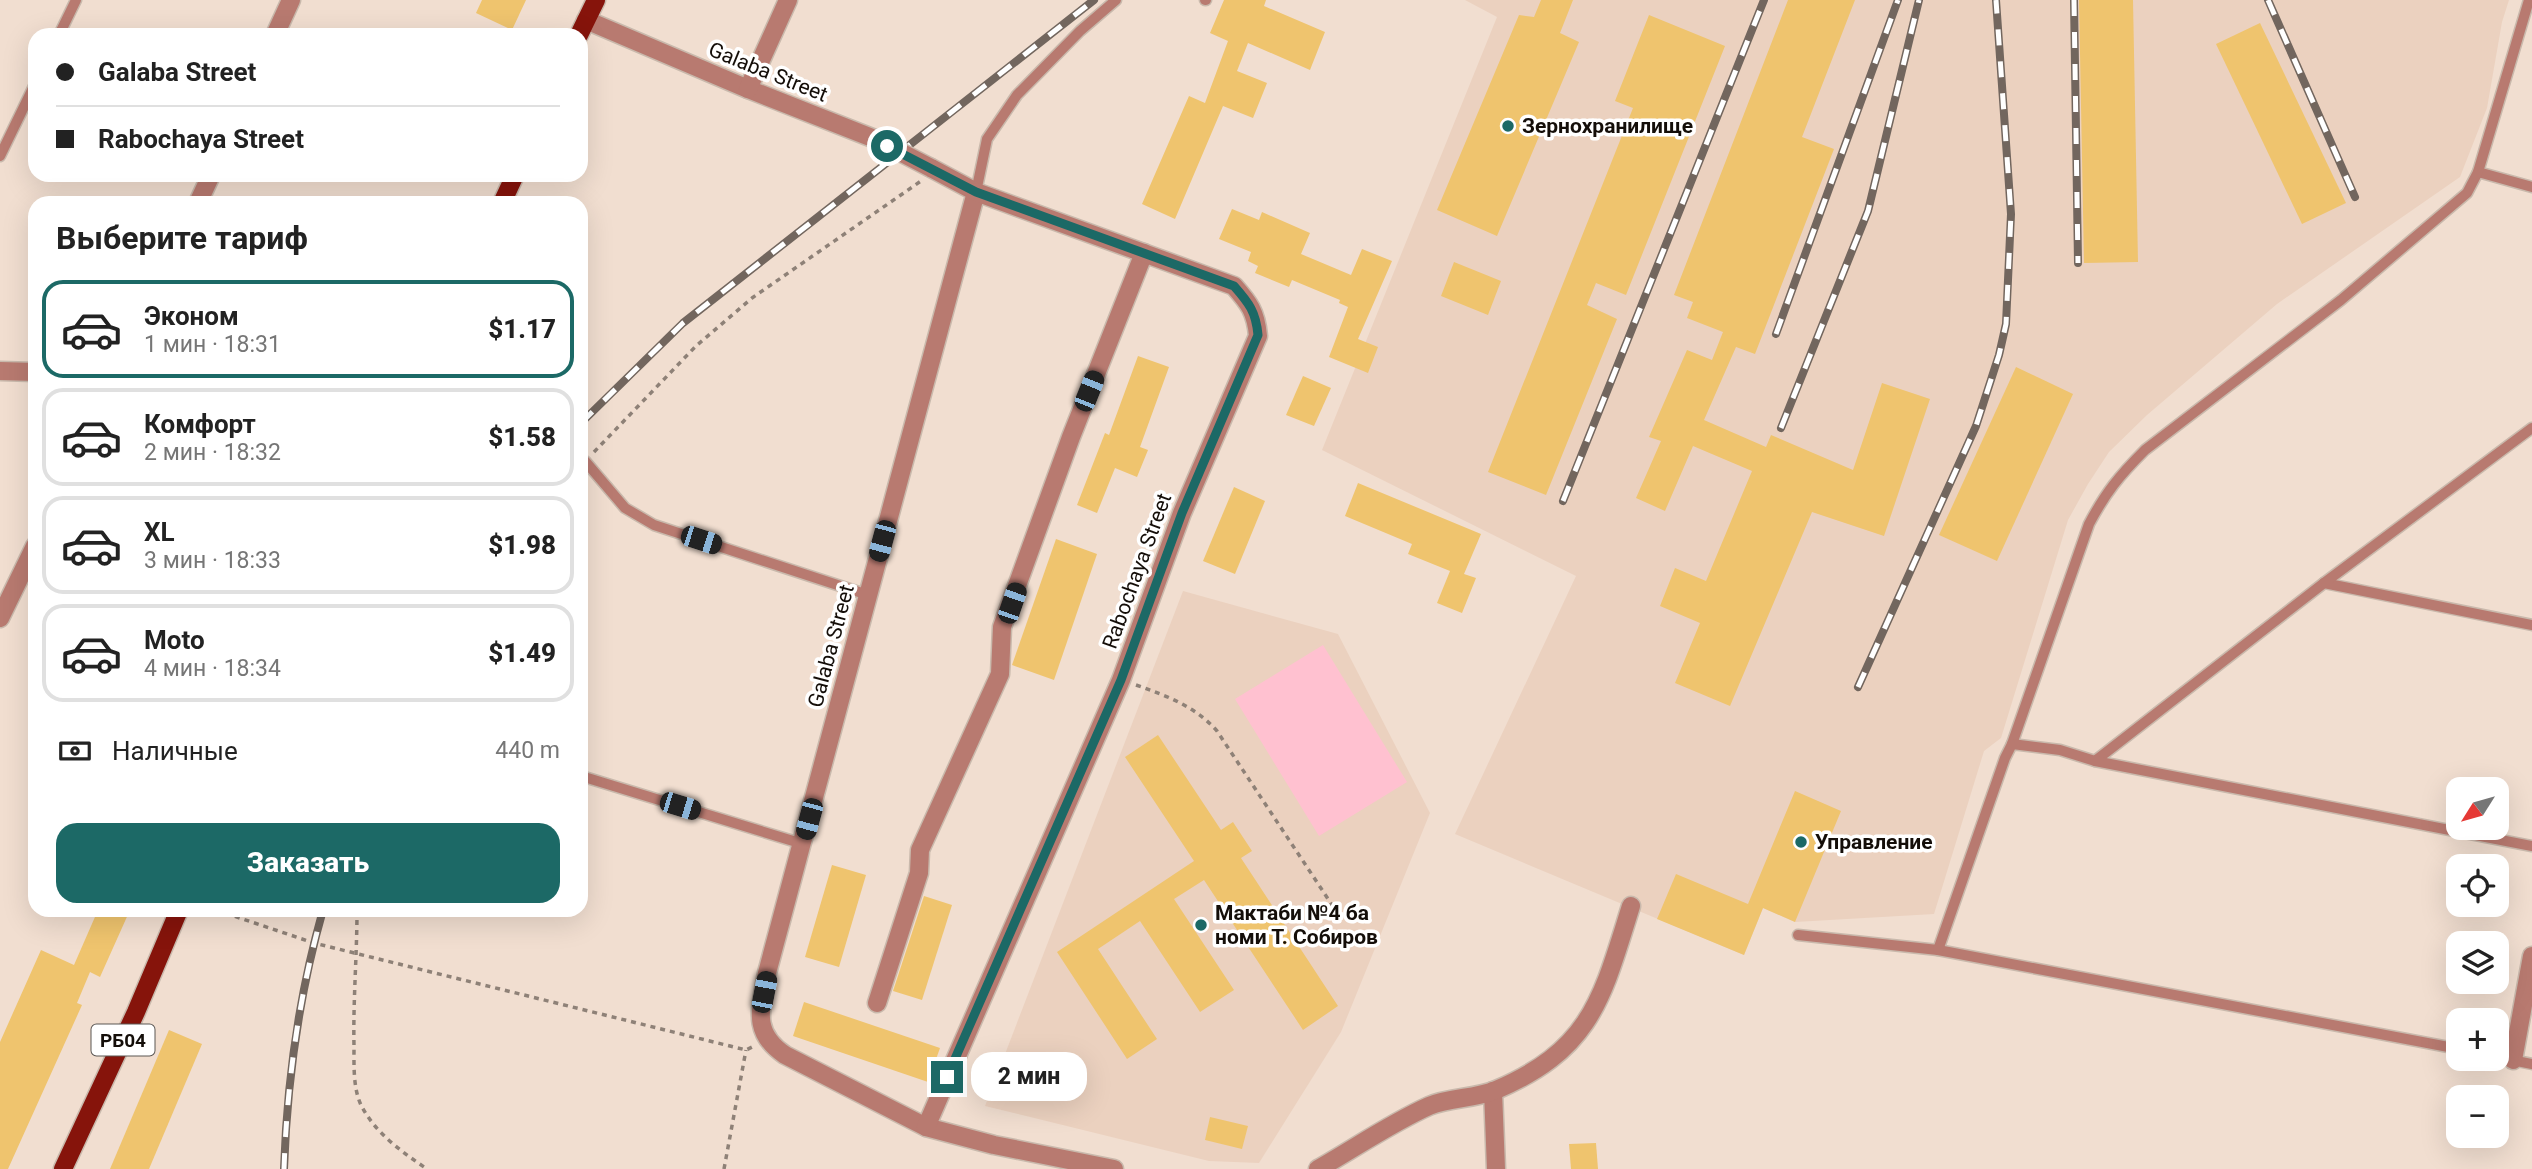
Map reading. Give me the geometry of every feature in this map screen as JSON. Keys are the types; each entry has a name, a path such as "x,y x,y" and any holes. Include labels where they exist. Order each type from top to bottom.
{"main road":[{"path":"582,27 596,0"},
{"name":"РБ04","path":"63,1169 136,1012 176,917"}],"street":[{"path":"278,28 291,0"},
{"path":"748,89 788,0"},
{"name":"Galaba Street","path":"588,29 875,139 976,192 767,973 760,1011 761,1028 765,1037"},
{"name":"Rabochaya Street","path":"926,1127 1121,680 1182,513 1258,335 1257,318 1247,300 1234,286 976,192"},
{"path":"877,1003 919,873 920,850 1000,674 1002,627 1071,437 1144,253"},
{"path":"0,371 28,372"},
{"path":"0,618 28,560"},
{"path":"1318,1169 1432,1105 1493,1091 1555,1058 1584,1027 1605,989 1631,906"},
{"path":"2509,1043 2532,956"},
{"path":"765,1037 771,1046 785,1055 926,1127 994,1145 1114,1169"},
{"path":"1493,1091 1496,1169"}],"lane":[{"path":"62,28 76,0"},
{"path":"976,192 986,139 1017,94 1080,31 1116,0"},
{"path":"1938,950 2089,524 2116,478 2145,450 2341,300 2467,193 2478,172 2529,0"},
{"path":"0,156 28,98"},
{"path":"2478,172 2532,187"},
{"path":"2095,761 2324,583 2532,428"},
{"path":"588,465 625,508 654,525 868,595"},
{"path":"2324,583 2532,625"},
{"path":"2012,744 2060,750 2095,761 2532,846"},
{"path":"588,778 803,844"},
{"path":"1798,935 1938,950 2446,1047"},
{"path":"2509,1059 2532,1064"}],"path":[{"path":"588,458 696,346 752,298 933,169"},
{"path":"1146,689 1187,705 1203,716 1217,731 1340,918"},
{"path":"237,917 314,943 746,1050"},
{"path":"358,917 354,1075 360,1104 379,1130 400,1151 427,1169"},
{"path":"724,1169 746,1050 765,1037"}],"shaded area":[{"path":"1465,0 2509,0 2502,22 2487,108 2460,177 2277,304 2147,415 2109,452 2088,484 2068,520 2001,738 1984,751 1934,914 1795,922 1763,908 1744,955 1455,834 1576,576 1322,450 1497,17"},
{"path":"1183,591 1338,634 1430,813 1341,1032 1259,1163 1209,1161 985,1106"},
{"path":"1323,645 1407,782 1319,836 1235,699"}],"building":[{"path":"482,0 526,0 513,28 476,13"},
{"path":"1224,0 1266,0 1264,6 1325,32 1310,70 1248,43 1237,71 1267,83 1253,118 1223,106 1175,219 1142,204 1189,96 1205,103 1228,41 1210,33"},
{"name":"Зернохранилище","path":"1541,0 1573,0 1560,33 1579,42 1497,236 1437,210 1519,15 1534,17"},
{"path":"1788,0 1855,0 1802,137 1834,149 1755,354 1736,347 1704,420 1766,447 1771,435 1853,470 1882,383 1930,399 1884,536 1812,512 1730,706 1675,683 1700,623 1660,606 1675,568 1706,581 1752,471 1693,446 1665,511 1636,498 1661,441 1649,437 1687,350 1712,360 1723,332 1687,318 1693,302 1674,295"},
{"path":"2079,0 2133,0 2138,262 2084,263"},
{"path":"1649,15 1725,46 1626,295 1596,283 1587,305 1617,319 1546,495 1488,472 1633,108 1615,101"},
{"path":"2260,23 2346,203 2302,224 2216,44"},
{"path":"1232,209 1259,220 1262,212 1310,233 1301,254 1351,275 1362,249 1392,261 1358,339 1378,347 1368,373 1329,357 1348,307 1339,303 1340,300 1292,280 1289,287 1255,273 1258,266 1248,261 1251,252 1219,239"},
{"path":"1454,262 1501,281 1488,315 1441,296"},
{"path":"1138,356 1169,367 1140,447 1148,450 1137,477 1115,468 1097,513 1077,505 1105,433 1109,435"},
{"path":"2016,367 2073,394 1997,561 1939,535"},
{"path":"1303,376 1331,388 1314,426 1286,415"},
{"path":"1358,483 1481,534 1464,574 1476,578 1462,613 1437,603 1450,571 1408,554 1412,544 1345,516"},
{"path":"1234,487 1265,501 1235,574 1203,561"},
{"path":"1056,539 1097,554 1054,680 1012,665"},
{"path":"1158,735 1221,830 1233,822 1252,851 1241,858 1338,1006 1303,1030 1204,880 1174,899 1234,990 1200,1012 1140,921 1098,949 1157,1039 1127,1059 1057,952 1194,861 1125,757"},
{"name":"Управление","path":"1795,791 1841,811 1795,922 1763,908 1744,955 1657,919 1676,874 1748,904"},
{"path":"832,865 866,875 839,967 805,957"},
{"path":"924,896 952,905 922,1000 893,991"},
{"path":"95,917 127,917 100,977 90,972 77,1003 82,1005 8,1169 0,1169 0,1042 41,950 74,965"},
{"path":"804,1002 940,1048 928,1082 793,1036"},
{"path":"169,1030 202,1044 149,1169 110,1169"},
{"path":"1210,1117 1248,1126 1242,1149 1205,1140"},
{"path":"1596,1143 1598,1169 1571,1169 1569,1144"}],"railway":[{"path":"588,416 683,323 1094,0"},
{"path":"1563,501 1764,0"},
{"path":"1776,334 1898,0"},
{"path":"1781,428 1868,211 1919,0"},
{"path":"1858,687 1976,426 2006,324 2011,214 1996,0"},
{"path":"2074,0 2078,263"},
{"path":"2268,0 2355,197"},
{"path":"284,1169 296,1038 307,974 321,917"}],"place":[{"name":"Зернохранилище","path":"1508,126"},
{"name":"Управление","path":"1801,842"},
{"name":"Мактаби №4 ба номи Т. Собиров","path":"1201,925"}],"route":[{"path":"887,146 976,192 1234,286 1247,300 1257,318 1258,335 1252,353 1182,513 1121,680 947,1077"}]}
